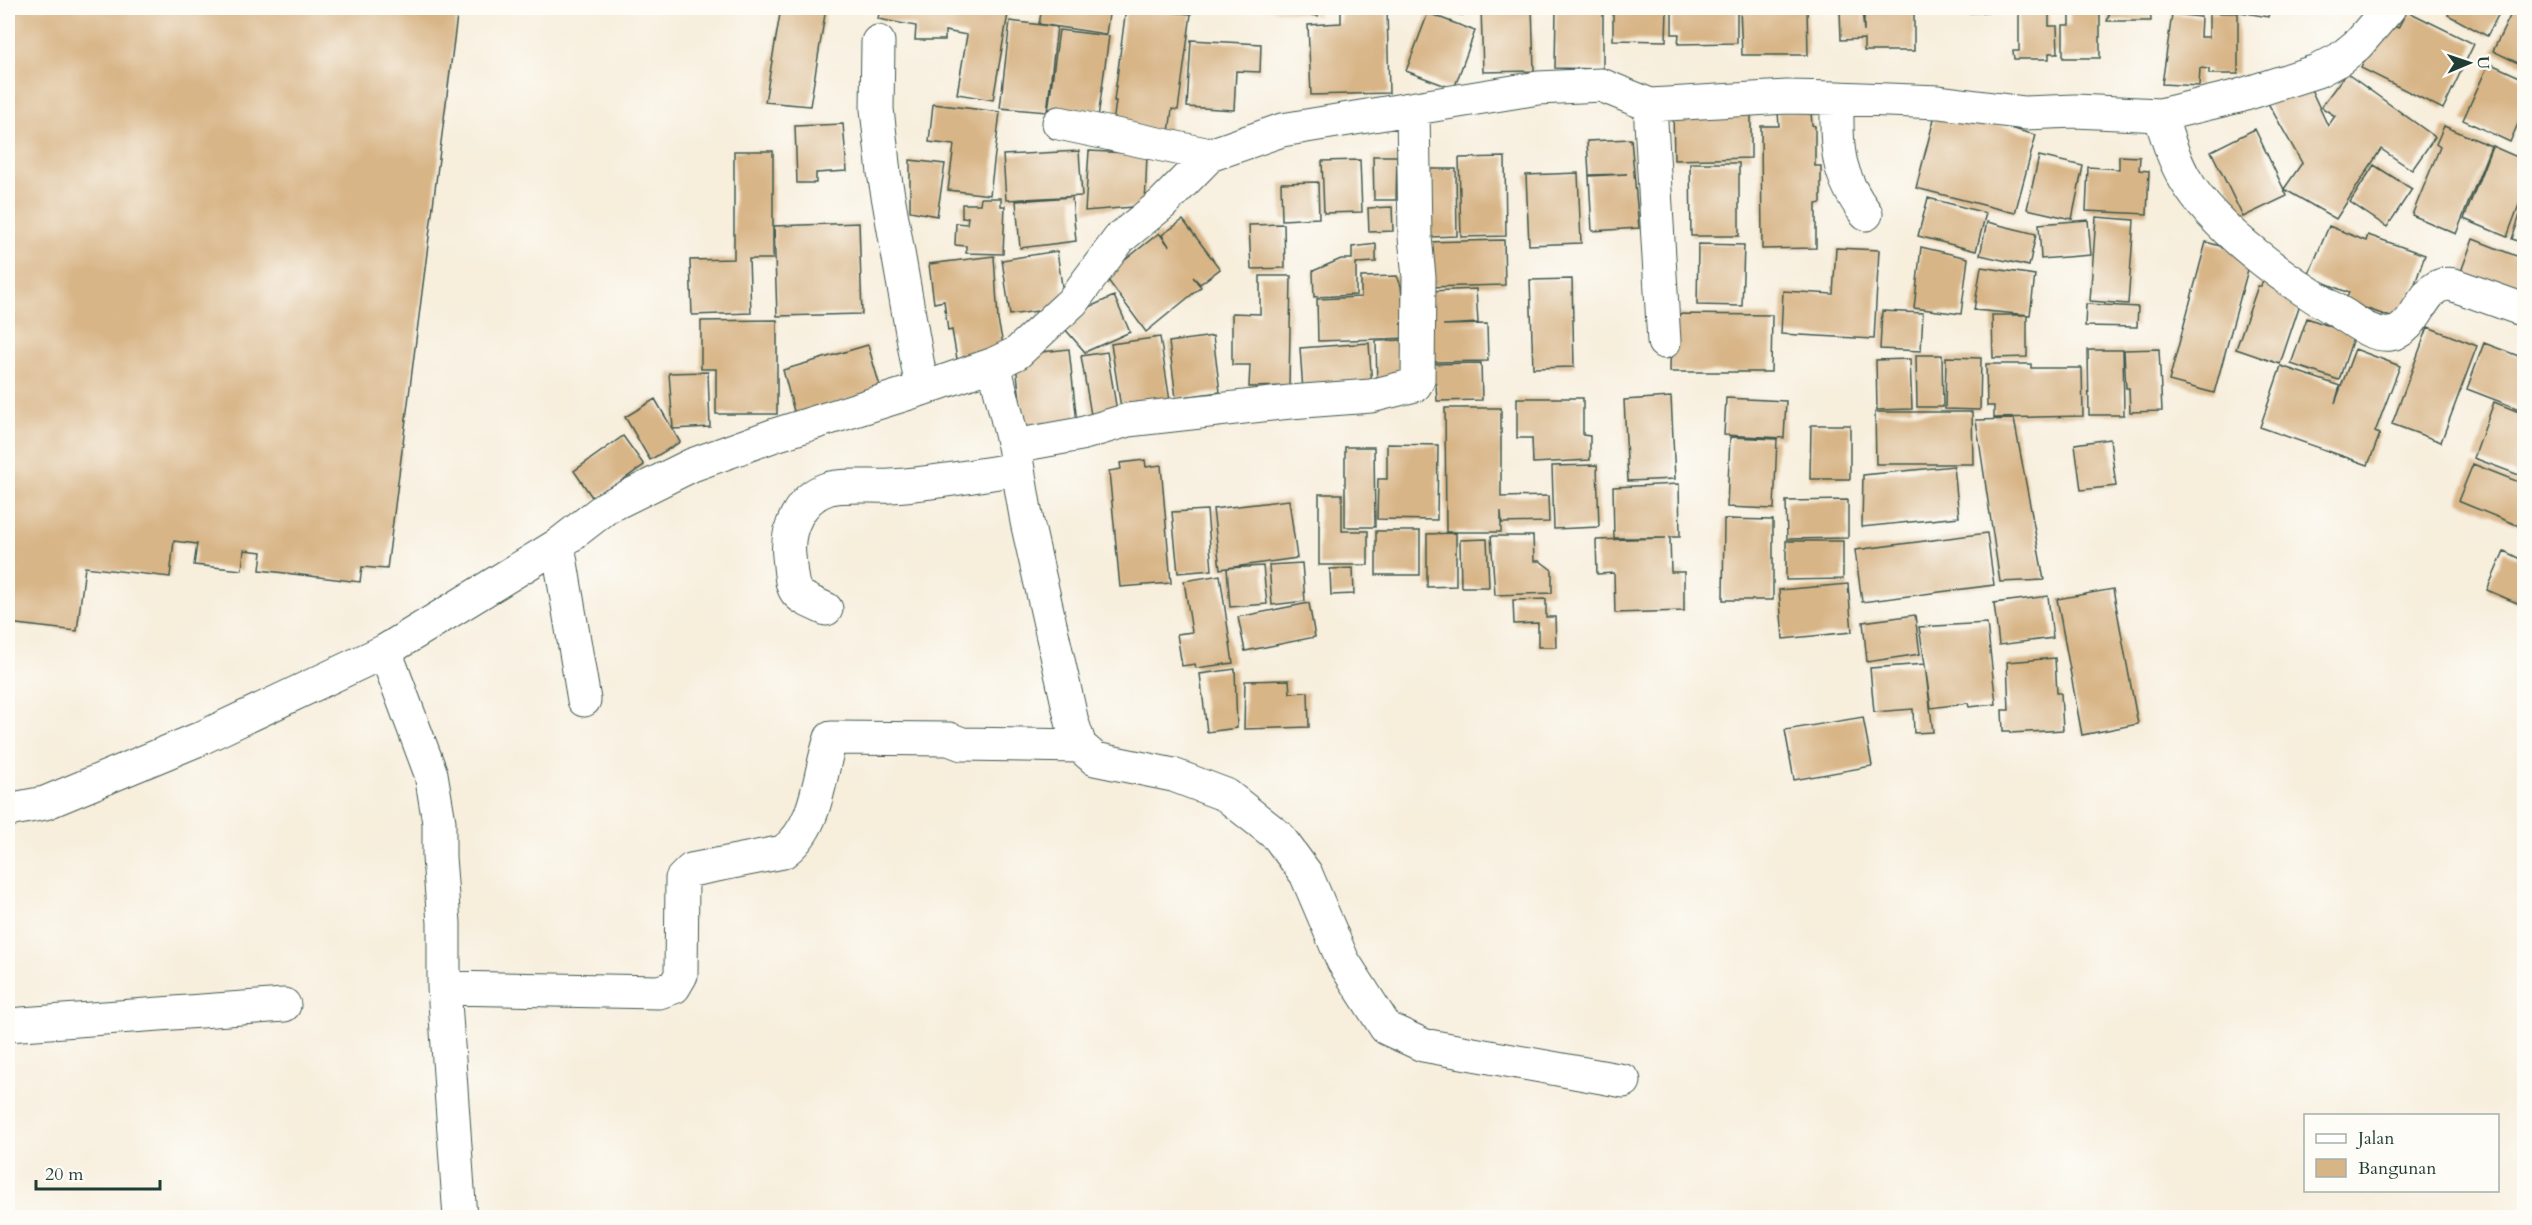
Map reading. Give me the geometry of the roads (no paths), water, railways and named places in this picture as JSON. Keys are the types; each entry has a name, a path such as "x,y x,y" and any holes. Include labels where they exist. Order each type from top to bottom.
{"street":[{"path":"8,810 45,803 188,744 385,651 558,545 607,507 692,465 775,435 922,389 1017,353 1072,302 1120,238 1162,204 1210,155 1282,130 1538,88 1601,85 1650,105 1787,97 1939,102 2025,113 2075,111 2160,115 2238,96 2317,71 2340,59 2357,45 2389,8"},
{"path":"878,42 877,109 884,173 922,389"},
{"path":"1837,98 1837,144 1841,169 1851,193 1866,214"},
{"path":"1650,105 1664,342"},
{"path":"826,609 801,598 795,592 792,586 788,547 796,515 809,499 827,489 893,486 1016,457 1128,420 1290,402 1371,396 1415,385 1418,380 1419,277 1415,237 1413,110"},
{"path":"2160,115 2185,179 2215,216 2242,242 2309,294 2373,333 2391,334 2407,326 2434,287 2443,284 2454,285 2524,310"},
{"path":"1059,123 1210,155"},
{"path":"993,364 1016,457 1027,522 1072,722 1080,746 1095,759 1173,775 1226,795 1278,836 1306,874 1343,961 1386,1028 1423,1045 1624,1081"},
{"path":"558,545 584,700"},
{"path":"385,651 431,774 439,822 444,922 444,988 460,1218"},
{"path":"444,988 658,992 674,987 681,975 682,879 691,870 783,852 794,844 810,814 819,789 831,738 949,739 962,744 1080,746"},
{"path":"8,1025 284,1005"}]}
